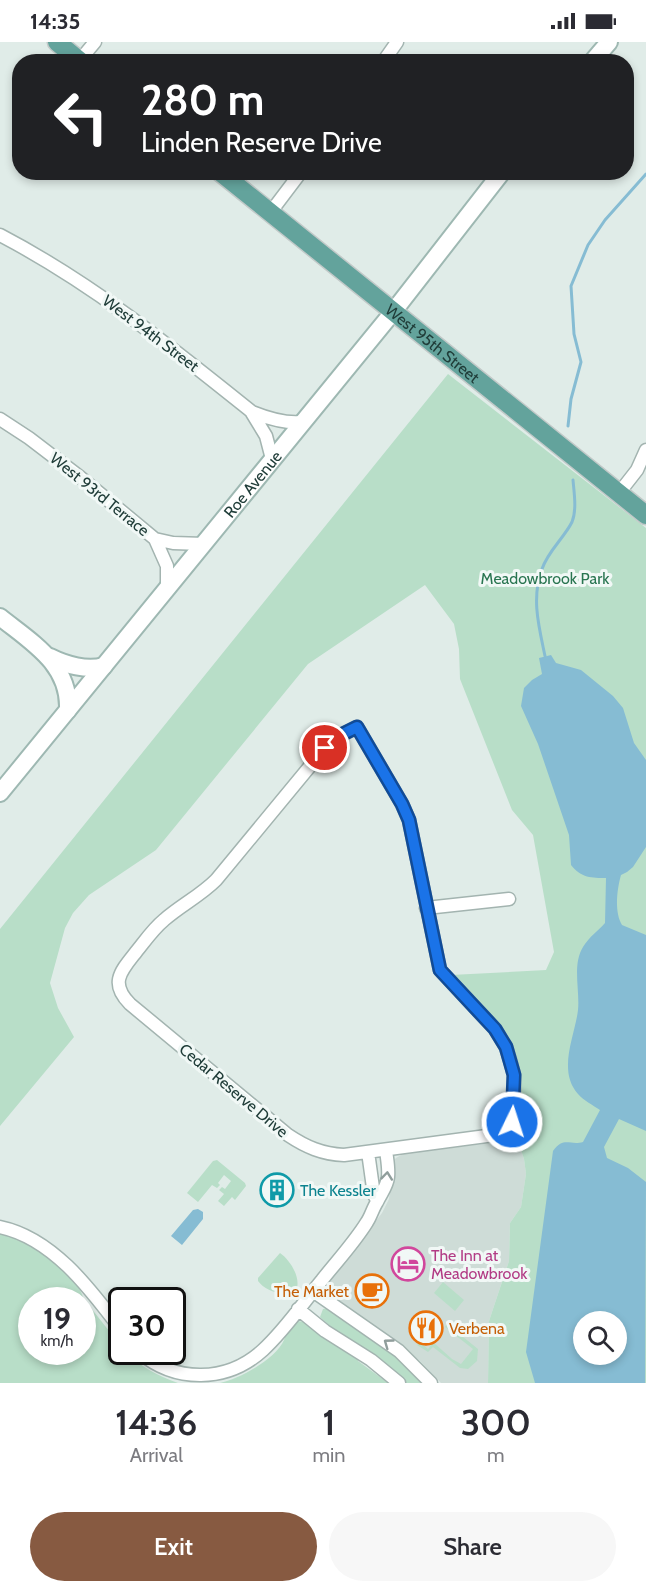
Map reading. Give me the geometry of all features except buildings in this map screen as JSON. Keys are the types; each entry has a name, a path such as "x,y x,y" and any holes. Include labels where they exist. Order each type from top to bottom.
{"main road":[{"path":"57,42 72,54"},
{"path":"599,54 609,42"},
{"name":"West 95th Street","path":"230,180 646,515"},
{"name":"Roe Avenue","path":"0,793 393,312 496,180"},
{"path":"0,617 50,657 63,663 85,667 104,666"},
{"path":"50,657 67,690 68,710"}],"street":[{"path":"86,54 95,42"},
{"path":"270,213 295,180"},
{"name":"West 94th Street","path":"0,235 67,273 122,309 252,412 271,419 302,422"},
{"path":"252,412 266,436 272,459"},
{"name":"West 93rd Terrace","path":"0,419 72,471 155,539 167,566 166,590"},
{"path":"619,493 636,470 646,450"},
{"path":"155,539 172,543 204,544"},
{"name":"Cedar Reserve Drive","path":"357,727 409,820 426,908 440,970 495,1029 506,1047 514,1075 514,1115 508,1128 494,1136 368,1152 333,1155 320,1152 298,1142 130,1004 119,988 118,980 123,969 156,927 206,890 325,748 339,736 357,727"},
{"path":"426,908 509,899"},
{"path":"156,1365 174,1373 195,1376 217,1375 240,1366 262,1350 313,1291 367,1222 386,1187 388,1178 386,1150"},
{"path":"368,1152 374,1195 377,1200"},
{"path":"0,1227 33,1239 92,1293 108,1313"},
{"path":"313,1291 399,1352 430,1383"},
{"path":"298,1309 325,1331 371,1360 399,1383"}],"shaded area":[{"path":"515,1131 526,1174 521,1207 510,1223 509,1261 489,1321 488,1383 441,1383 420,1361 391,1338 326,1293 326,1285 382,1213 389,1199 393,1161 396,1158 403,1154 499,1142 507,1139"}],"green space":[{"name":"Meadowbrook Park","path":"448,374 646,528 646,1383 488,1383 489,1321 509,1261 510,1223 521,1207 526,1174 515,1131 521,1111 521,1090 519,1068 508,1036 489,1013 451,975 546,970 554,952 533,835 512,810 460,679 459,649 454,624 425,585 308,664 156,850 89,895 73,913 65,928 50,983 58,1008 74,1037 0,1126 0,929"},
{"path":"217,1160 246,1186 235,1200 232,1197 224,1206 218,1201 224,1194 219,1190 222,1187 225,1189 231,1181 224,1175 218,1183 220,1185 217,1188 212,1185 198,1202 187,1193 213,1161"},
{"path":"0,1232 30,1243 39,1249 51,1258 78,1287 18,1287 18,1365 96,1365 96,1314 108,1330 108,1365 142,1365 178,1383 0,1383"},
{"path":"280,1253 291,1264 298,1283 297,1288 288,1293 271,1291 258,1281 258,1278"},
{"path":"443,1282 464,1300 455,1311 434,1293"},
{"path":"329,1308 396,1355 425,1383 404,1383 338,1333 320,1317 323,1309"},
{"path":"297,1321 305,1322 331,1342 357,1355 358,1361 388,1383 220,1383 246,1373 265,1361 280,1347 289,1329"},
{"path":"447,1324 478,1349 477,1361 468,1369 460,1368 433,1347 428,1352 417,1345 420,1342 428,1349 433,1342 461,1364 473,1349 445,1327"}],"water":[{"path":"551,655 556,663 581,670 613,696 623,708 634,743 646,760 646,847 633,867 621,875 617,900 619,920 622,925 646,935 646,1131 619,1119 604,1147 607,1158 628,1168 646,1182 645,1383 535,1383 526,1352 553,1151 560,1144 583,1142 600,1110 578,1094 572,1085 568,1064 578,1010 577,978 580,954 585,943 605,923 606,878 583,875 571,865 569,835 538,744 521,706 524,688 542,674 539,658"},
{"path":"198,1209 203,1212 203,1219 182,1245 171,1236 193,1210"}],"waterway":[{"path":"568,426 571,399 581,362 574,334 571,286 588,245 605,220 646,174"},
{"path":"545,656 537,612 537,591 545,562 574,517 573,480"}],"place":[{"name":"The Kessler","path":"277,1190"},
{"name":"The Inn at Meadowbrook","path":"408,1264"},
{"name":"The Market","path":"372,1291"},
{"name":"Verbena","path":"426,1328"}],"route":[{"path":"325,748 339,736 357,727 402,804 413,836 440,970 495,1029 506,1047 514,1075 512,1122"}]}
